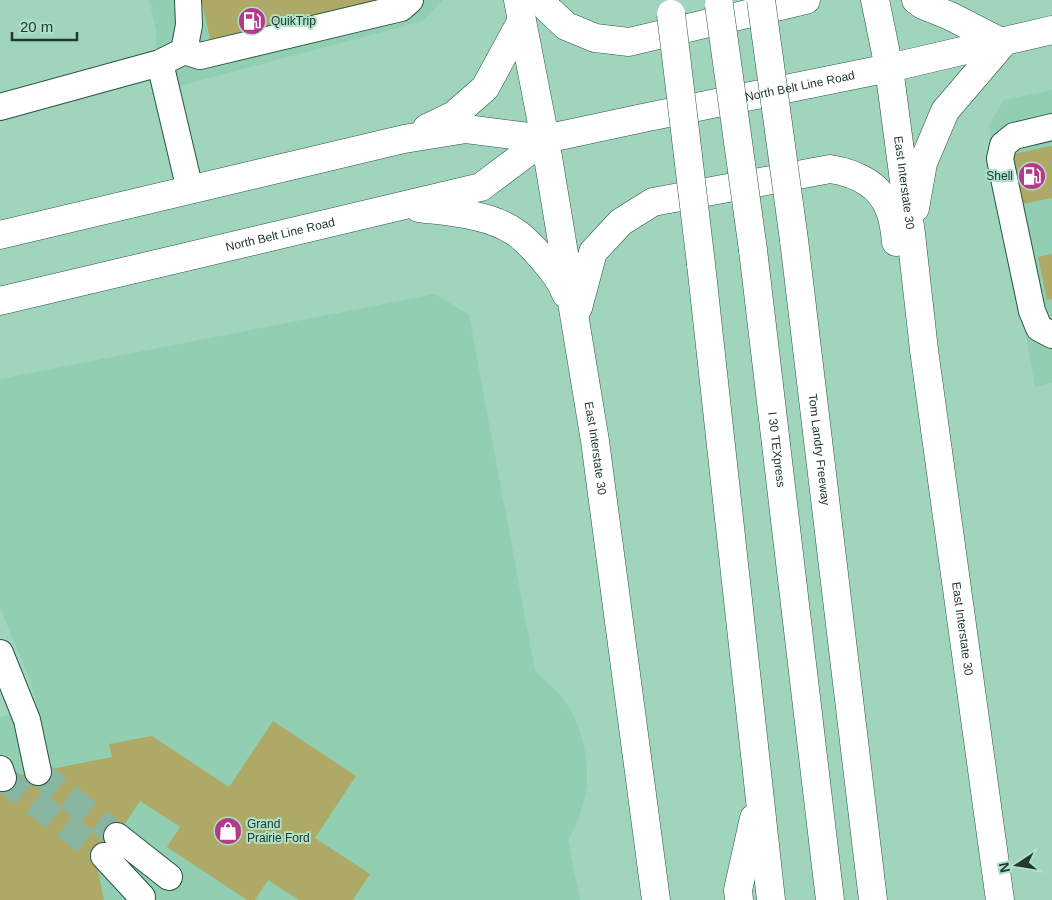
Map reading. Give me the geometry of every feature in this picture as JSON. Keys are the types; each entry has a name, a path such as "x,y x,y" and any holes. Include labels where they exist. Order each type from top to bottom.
{"main road":[{"path":"544,0 547,8 566,26 595,38 629,42 806,0"},
{"name":"Tom Landry Freeway","path":"761,0 794,240 873,894"},
{"name":"East Interstate 30","path":"875,0 889,68 924,350 1000,900"},
{"path":"911,234 923,163 945,111 1003,43 916,0"},
{"name":"I 30 TEXpress","path":"718,2 753,250 830,900"},
{"path":"670,7 701,264 758,797 771,900"},
{"path":"404,139 454,115 486,88 519,11"},
{"name":"East Interstate 30","path":"519,11 545,139 595,441 656,900"},
{"name":"North Belt Line Road","path":"0,235 404,139 466,129 545,139 889,68 1003,43 1052,30"},
{"name":"North Belt Line Road","path":"0,301 481,187 545,139"},
{"path":"575,317 593,252 621,222 653,202 830,169 845,171 870,183 884,197 891,213 909,316 924,350"},
{"path":"402,206 457,213 490,220 515,232 536,250 560,280 575,317"},
{"path":"739,900 738,890 758,797"}],"lane":[{"path":"184,51 189,25 188,0"},
{"path":"0,107 160,64 184,51 200,56 401,8 410,0"},
{"path":"160,64 190,190"},
{"path":"1052,127 1014,136 1003,145 1000,158 1032,311 1040,328 1052,335"},
{"path":"0,652 27,720 38,772"},
{"path":"142,897 111,846 169,878"}],"shaded area":[{"path":"149,0 443,0 423,21 157,92 156,30"},
{"path":"1052,90 1052,383 1035,387 989,125 1004,100"},
{"path":"435,294 469,315 535,671 561,696 572,712 584,746 587,765 587,785 577,823 568,840 580,900 0,900 0,717 38,709 30,680 0,608 0,379"}],"building":[{"name":"QuikTrip","path":"201,0 381,0 211,42"},
{"name":"Shell","path":"1052,146 1052,198 1018,205 1008,155"},
{"path":"1052,254 1052,299 1047,300 1038,257"},
{"path":"273,721 356,776 315,838 370,874 353,900 299,900 268,880 255,900 247,900 167,847 180,827 140,801 97,866 104,900 0,900 0,779 112,757 109,744 152,736 229,787"}],"tunnel":[{"path":"38,772 117,836"},
{"path":"3,778 104,856"}],"place":[{"name":"QuikTrip","path":"252,21"},
{"name":"Shell","path":"1032,176"},
{"name":"Grand Prairie Ford","path":"228,831"}]}
